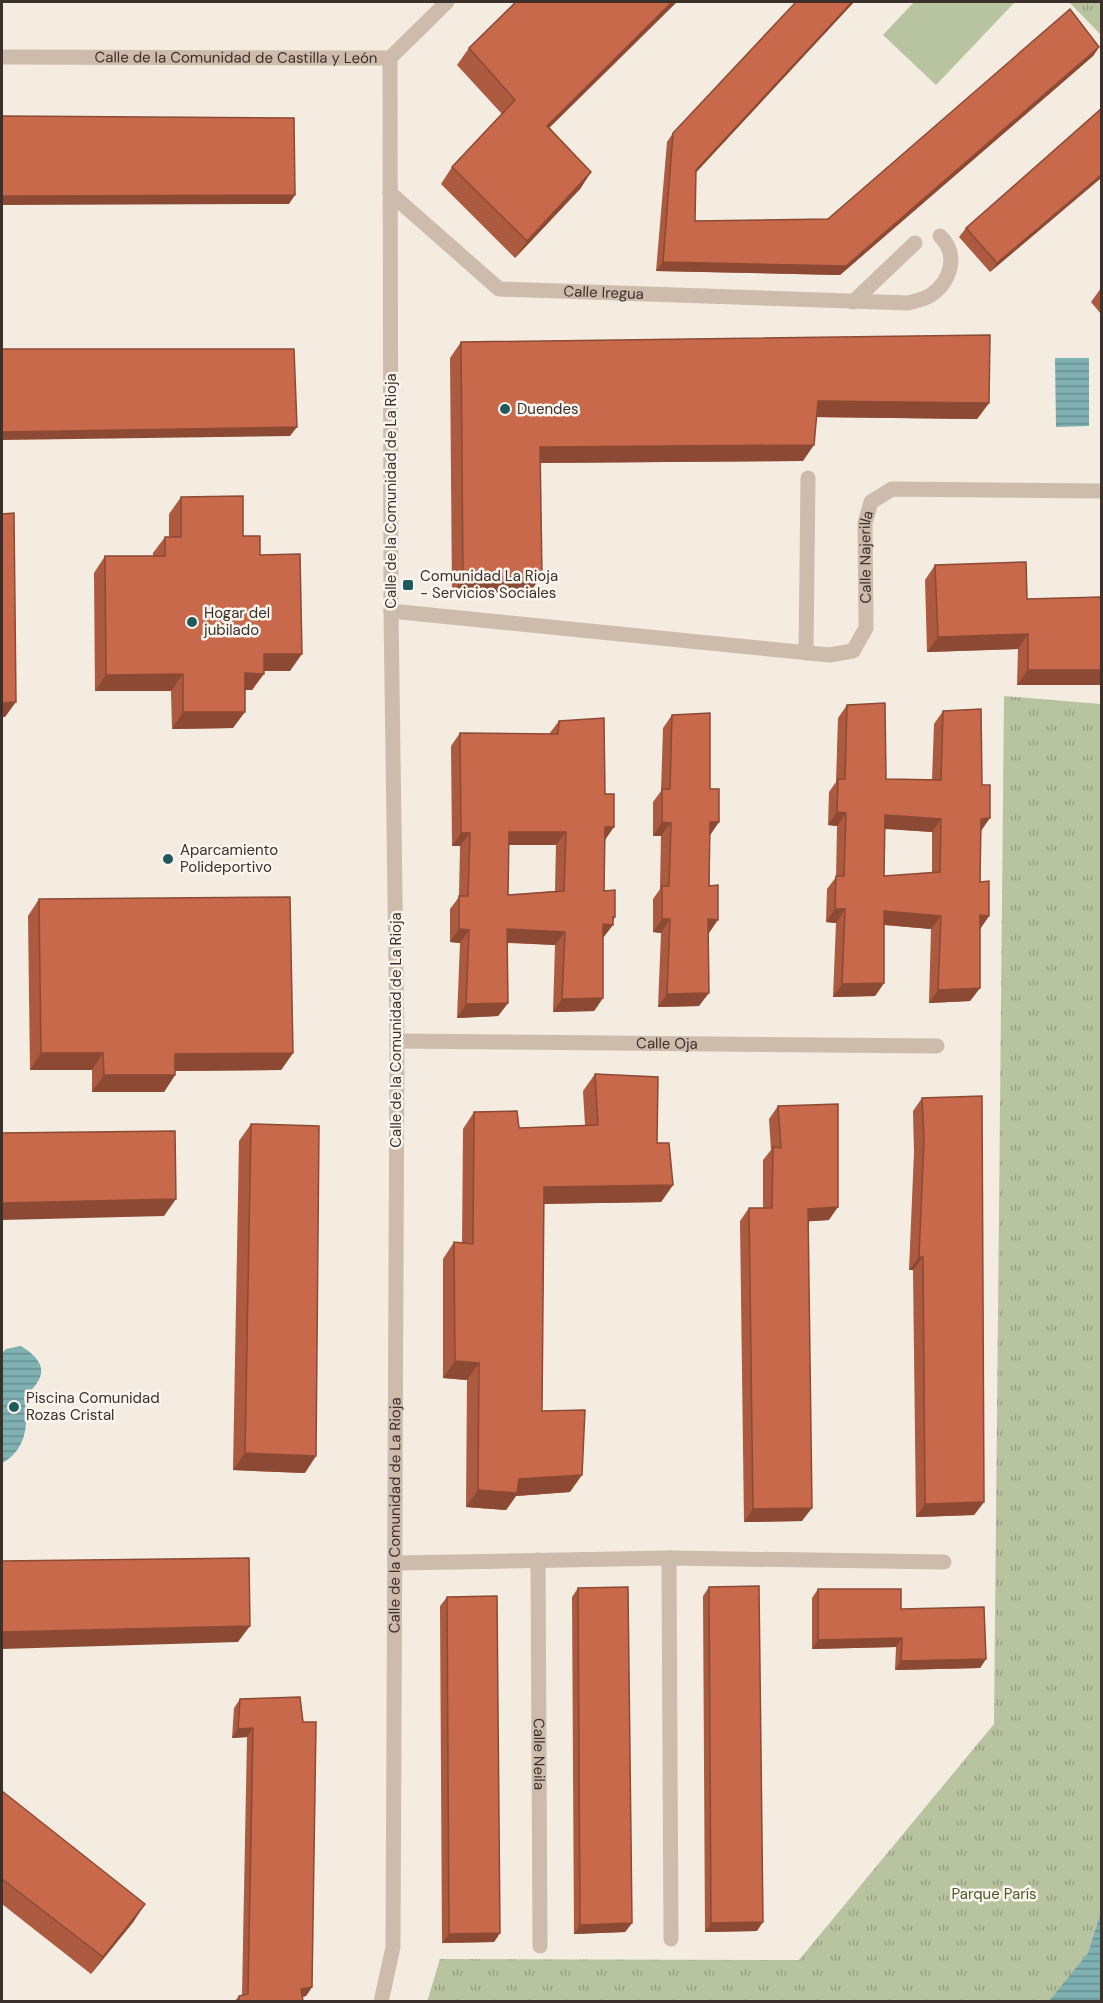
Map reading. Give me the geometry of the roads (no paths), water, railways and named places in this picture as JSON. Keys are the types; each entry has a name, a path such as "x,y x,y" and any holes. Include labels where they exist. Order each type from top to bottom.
{"street":[{"name":"Calle de la Comunidad de Castilla y León","path":"2,57 390,58 447,2"},
{"name":"Calle de la Comunidad de La Rioja","path":"381,2001 393,1947 396,1563 397,1041 391,612 390,58"},
{"name":"Calle Iregua","path":"390,193 499,289 908,303 930,296 946,281 952,261 947,243 940,237"},
{"path":"854,302 915,243"},
{"path":"806,653 808,478"},
{"name":"Calle Najerilla","path":"391,612 829,655 853,651 866,628 865,523 871,502 892,489 1101,491"},
{"name":"Calle Oja","path":"397,1041 937,1046"},
{"path":"396,1563 669,1558 944,1562"},
{"path":"669,1558 671,1939"},
{"name":"Calle Neila","path":"538,1560 540,1946"}],"water":[{"path":"1055,358 1089,358 1089,426 1056,427"},
{"name":"Piscina Comunidad Rozas Cristal","path":"21,1346 30,1352 40,1364 40,1377 32,1390 24,1397 26,1425 21,1443 17,1451 2,1463 2,1353 6,1349"},
{"path":"1101,1912 1101,2001 1049,2001 1088,1953"}],"place":[{"name":"Duendes","path":"505,409"},
{"name":"Comunidad La Rioja - Servicios Sociales","path":"408,585"},
{"name":"Hogar del jubilado","path":"192,622"},
{"name":"Aparcamiento Polideportivo","path":"168,859"},
{"name":"Piscina Comunidad Rozas Cristal","path":"14,1407"}],"park label":[{"name":"Parque París","path":"994,1894"}]}
